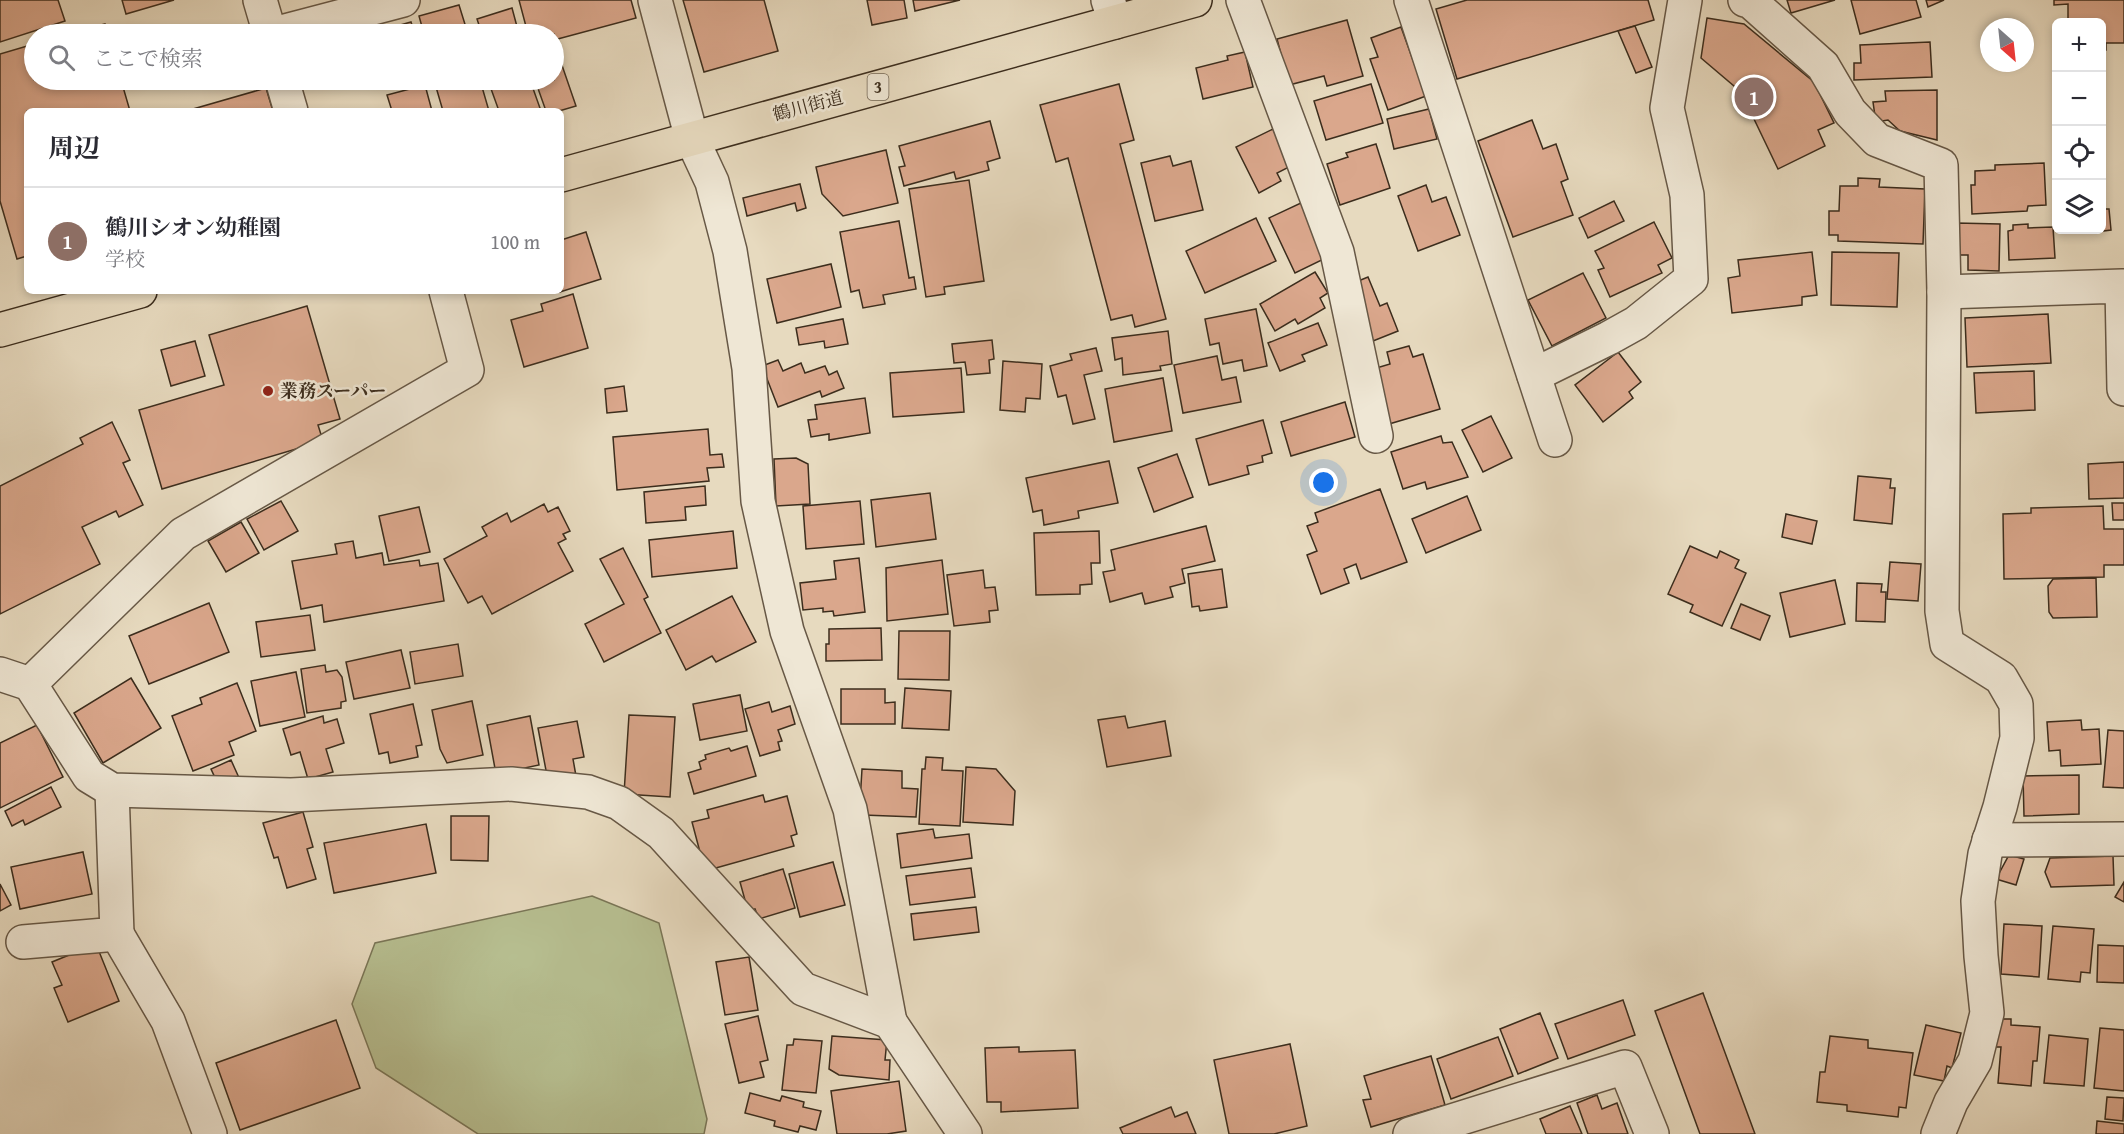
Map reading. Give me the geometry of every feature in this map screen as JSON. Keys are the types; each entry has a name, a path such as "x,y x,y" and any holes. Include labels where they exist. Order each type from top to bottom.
{"main road":[{"name":"鶴川街道","path":"564,174 692,138 1111,11 1195,0"},
{"path":"0,330 129,294"}],"street":[{"path":"260,0 267,24"},
{"path":"312,24 403,0"},
{"path":"655,0 692,138 712,182 730,251 749,368 758,501 787,631 850,809 890,1022 961,1128"},
{"path":"1243,0 1336,252 1376,436"},
{"path":"1411,0 1555,440"},
{"path":"1534,375 1636,323 1691,279 1687,195 1667,108 1685,0"},
{"path":"1745,0 1750,1 1823,66 1850,112 1878,140 1941,165 1944,292 1942,611 1947,644 2001,678 2016,704 2017,738 2000,807 1989,840 1978,901 1980,956 1987,1013 1975,1061 1951,1102 1938,1134"},
{"path":"285,90 290,108"},
{"path":"1944,292 2122,286 2124,389"},
{"path":"447,294 467,370 183,534 15,679 89,776 112,790 291,795 511,784 588,792 619,803 661,833 803,988 890,1022"},
{"path":"112,790 117,934 168,1021 210,1134"},
{"path":"1989,840 2124,839"},
{"path":"23,942 117,934"},
{"path":"1410,1134 1625,1067 1652,1134"}],"green space":[{"path":"592,896 659,923 707,1119 704,1134 478,1134 376,1068 352,1004 375,943"}],"building":[{"path":"0,0 58,0 65,21 56,24 24,24 24,34 0,42"},
{"path":"122,0 174,0 126,14"},
{"path":"519,0 631,0 636,18 564,37 564,24 525,24"},
{"path":"683,0 764,0 778,51 704,72"},
{"path":"867,0 904,0 907,18 872,25"},
{"path":"913,0 960,0 915,11"},
{"path":"1467,0 1648,0 1654,20 1457,79 1436,9"},
{"path":"1787,0 1835,0 1791,13"},
{"path":"1851,0 1916,0 1921,17 1860,34"},
{"path":"1926,0 1944,0 1928,7"},
{"path":"2054,0 2124,0 2124,43 2106,43 2106,18 2068,18 2068,4 2054,5"},
{"path":"459,5 465,24 421,24 419,16"},
{"path":"512,8 516,24 479,24 477,19"},
{"path":"1707,18 1744,24 1814,82 1834,123 1818,130 1825,146 1778,169 1741,92 1701,58"},
{"path":"1347,20 1363,76 1327,86 1324,76 1289,85 1277,39"},
{"path":"1635,26 1652,67 1636,73 1618,31"},
{"path":"1401,27 1426,96 1388,110 1370,59 1378,57 1371,38"},
{"path":"1930,42 1932,77 1854,80 1854,63 1861,63 1860,45"},
{"path":"24,47 24,90 124,90 129,108 24,108 24,257 17,259 0,201 0,54"},
{"path":"1245,52 1253,87 1203,99 1196,68 1228,60 1227,56"},
{"path":"564,71 576,106 564,110 545,108 539,90 564,90"},
{"path":"1119,84 1134,140 1120,144 1166,319 1135,327 1132,315 1111,320 1068,158 1056,162 1040,105"},
{"path":"1371,84 1383,123 1326,140 1314,101"},
{"path":"259,90 267,90 272,108 196,108"},
{"path":"406,90 426,90 431,108 391,108 387,95"},
{"path":"437,90 483,90 488,108 442,108"},
{"path":"491,90 534,90 540,108 498,108"},
{"path":"1937,90 1937,140 1900,131 1888,120 1882,121 1875,116 1873,102 1886,101 1885,91"},
{"path":"1429,109 1437,139 1394,149 1387,119"},
{"path":"1532,120 1543,149 1556,144 1568,179 1561,182 1573,215 1513,237 1478,141"},
{"path":"990,121 1000,158 987,162 989,170 956,179 954,172 904,186 899,167 905,166 899,146"},
{"path":"1273,129 1291,166 1277,173 1281,181 1259,193 1236,147"},
{"path":"1376,144 1390,188 1340,205 1327,164 1348,157 1346,153"},
{"path":"886,150 898,203 843,216 822,194 816,167"},
{"path":"1170,156 1173,166 1191,161 1203,210 1155,221 1141,163"},
{"path":"2044,163 2046,205 2028,206 2027,211 1972,214 1971,185 1975,185 1975,171 1995,170 1995,165"},
{"path":"1858,178 1880,179 1879,187 1925,189 1923,244 1838,241 1838,235 1829,235 1829,211 1839,211 1840,186 1858,186"},
{"path":"969,180 984,281 944,287 945,294 926,297 909,189"},
{"path":"800,184 806,208 797,211 795,203 747,216 743,198"},
{"path":"1426,185 1432,202 1446,197 1460,235 1418,251 1398,196"},
{"path":"1614,201 1624,221 1588,238 1579,218"},
{"path":"1303,202 1328,257 1295,273 1269,218"},
{"path":"2106,209 2109,209 2111,230 2106,231"},
{"path":"1256,218 1276,261 1205,293 1186,251"},
{"path":"899,221 909,278 914,277 916,289 883,295 885,304 863,308 859,290 851,292 840,232"},
{"path":"1654,222 1672,258 1658,265 1662,273 1610,297 1598,270 1604,268 1595,251"},
{"path":"1956,223 2000,224 1999,271 1968,270 1968,255 1955,255"},
{"path":"2028,224 2028,228 2052,227 2055,258 2009,260 2008,231 2013,230 2013,225"},
{"path":"586,232 601,279 564,291 564,239"},
{"path":"1812,252 1817,295 1802,297 1802,305 1732,313 1728,278 1740,276 1738,260"},
{"path":"1832,252 1899,253 1897,307 1831,305"},
{"path":"831,264 841,307 777,323 767,279"},
{"path":"1315,272 1328,293 1320,298 1325,308 1298,324 1295,319 1275,331 1260,304"},
{"path":"1583,273 1606,318 1552,346 1528,300"},
{"path":"1368,277 1380,306 1387,303 1398,331 1373,341 1351,284"},
{"path":"573,294 588,348 524,367 511,320 543,311 541,304"},
{"path":"307,306 340,419 318,425 323,441 162,489 139,410 224,385 209,335"},
{"path":"1256,309 1267,366 1244,371 1242,360 1223,364 1219,343 1210,345 1205,319"},
{"path":"2048,314 2051,363 1967,367 1965,318"},
{"path":"843,319 848,344 825,348 824,341 799,345 796,328"},
{"path":"1318,323 1327,345 1302,355 1305,361 1280,371 1268,343"},
{"path":"1168,331 1172,364 1160,366 1161,370 1123,375 1122,358 1115,360 1112,338"},
{"path":"992,340 994,359 989,360 990,373 967,375 965,362 954,363 952,344"},
{"path":"195,341 205,376 171,386 161,350"},
{"path":"1409,346 1413,357 1423,354 1440,409 1389,424 1373,369 1390,364 1387,352"},
{"path":"1096,348 1102,371 1084,375 1095,419 1073,424 1066,395 1058,397 1050,366 1072,360 1070,354"},
{"path":"1618,352 1641,382 1629,392 1633,398 1603,422 1575,385"},
{"path":"1217,356 1222,380 1236,377 1241,402 1183,413 1174,365"},
{"path":"778,360 783,371 801,363 805,373 825,366 829,375 837,371 844,388 822,397 820,391 778,407 762,366"},
{"path":"1003,361 1042,364 1040,399 1026,398 1025,412 1000,410"},
{"path":"961,368 964,412 893,417 890,373"},
{"path":"2034,371 2035,410 1976,413 1974,373"},
{"path":"1163,378 1172,431 1114,442 1105,389"},
{"path":"624,386 627,411 607,413 605,389"},
{"path":"865,398 870,433 829,440 829,434 811,437 808,420 817,419 815,405"},
{"path":"1345,402 1355,437 1291,456 1281,422"},
{"path":"1491,416 1512,458 1483,472 1462,430"},
{"path":"1263,420 1272,453 1262,456 1263,462 1247,466 1249,474 1209,485 1196,439"},
{"path":"112,422 130,460 123,463 143,505 119,517 116,511 82,527 100,564 0,614 0,486 83,444 80,438"},
{"path":"708,429 710,455 722,454 724,467 707,468 709,481 617,490 613,437"},
{"path":"1441,436 1443,443 1452,442 1468,477 1427,489 1425,482 1403,489 1391,452"},
{"path":"1177,454 1193,497 1154,512 1138,468"},
{"path":"796,458 808,464 810,504 776,506 774,459"},
{"path":"1109,461 1118,503 1078,511 1079,518 1044,525 1042,510 1033,512 1026,478"},
{"path":"2124,462 2124,498 2089,499 2088,464"},
{"path":"1858,476 1891,479 1890,488 1895,488 1892,524 1854,520"},
{"path":"705,486 706,505 685,507 686,520 646,523 644,492"},
{"path":"1380,489 1407,562 1361,579 1356,564 1344,569 1349,583 1321,594 1307,555 1317,551 1307,526 1318,522 1315,513"},
{"path":"930,493 936,539 876,547 871,500"},
{"path":"1467,496 1481,530 1426,553 1412,519"},
{"path":"281,501 298,531 264,550 247,519"},
{"path":"860,501 864,544 806,549 803,506"},
{"path":"2112,503 2124,503 2124,520 2113,520"},
{"path":"544,504 548,512 558,507 570,531 563,534 566,539 558,543 573,571 492,614 482,596 468,603 444,559 487,536 482,527 507,513 511,522"},
{"path":"2103,506 2104,529 2124,529 2124,565 2104,565 2104,577 2004,579 2003,514 2031,513 2031,508"},
{"path":"419,507 430,552 389,561 379,516"},
{"path":"1786,514 1817,521 1812,544 1782,537"},
{"path":"241,522 259,553 226,572 208,541"},
{"path":"1206,526 1215,561 1182,569 1185,583 1170,587 1173,597 1145,604 1142,593 1110,602 1103,572 1115,570 1111,550"},
{"path":"733,531 737,568 652,577 649,540"},
{"path":"1099,531 1100,563 1091,563 1092,584 1080,585 1080,594 1036,595 1034,533"},
{"path":"353,541 356,558 382,553 384,565 419,560 420,566 438,563 444,601 324,622 322,605 301,609 292,561 337,554 335,544"},
{"path":"1690,546 1717,558 1720,551 1739,560 1735,568 1746,573 1722,626 1690,612 1693,605 1668,594"},
{"path":"623,548 648,597 644,599 661,633 604,662 585,624 624,604 600,559"},
{"path":"859,558 865,612 834,616 833,611 823,612 823,608 803,610 800,583 836,579 834,561"},
{"path":"942,560 948,614 887,621 886,568"},
{"path":"1890,562 1921,564 1918,601 1887,599"},
{"path":"1222,569 1227,607 1200,611 1199,606 1192,607 1188,574"},
{"path":"983,570 985,588 995,587 998,610 989,611 990,622 954,626 947,575"},
{"path":"2096,578 2097,617 2053,618 2049,612 2048,586 2053,579"},
{"path":"1835,580 1845,624 1790,637 1780,593"},
{"path":"1857,583 1882,584 1881,592 1886,592 1885,622 1856,621"},
{"path":"732,596 756,642 716,662 712,656 686,670 666,630"},
{"path":"209,603 229,652 149,684 129,636"},
{"path":"1741,604 1770,616 1760,640 1731,628"},
{"path":"310,615 315,650 261,657 256,622"},
{"path":"881,628 882,660 826,661 829,629"},
{"path":"899,631 950,631 949,680 898,679"},
{"path":"458,644 463,676 415,684 410,652"},
{"path":"401,650 410,688 354,699 346,662"},
{"path":"325,665 326,672 337,670 342,677 346,701 341,702 341,708 307,713 301,669"},
{"path":"296,672 305,717 260,726 251,681"},
{"path":"131,678 161,728 103,763 74,713"},
{"path":"237,683 256,731 229,742 234,755 193,771 172,716 202,704 200,698"},
{"path":"905,688 951,691 949,730 902,728"},
{"path":"841,689 885,689 885,703 895,702 895,724 841,724"},
{"path":"740,695 747,731 700,740 693,704"},
{"path":"472,701 483,755 447,763 440,749 432,710"},
{"path":"769,702 772,712 790,706 795,724 778,730 782,741 778,742 780,750 760,756 745,709"},
{"path":"413,704 422,745 416,746 418,757 390,763 388,752 379,754 370,714"},
{"path":"629,715 675,717 670,797 624,794"},
{"path":"323,716 324,723 337,719 344,743 326,749 333,772 308,779 300,752 291,755 283,729"},
{"path":"530,716 539,765 496,774 487,725"},
{"path":"1125,716 1128,728 1165,721 1171,756 1107,767 1098,720"},
{"path":"2081,720 2082,730 2099,729 2101,764 2061,766 2060,750 2049,751 2047,722"},
{"path":"577,721 584,757 573,759 576,776 548,781 538,728"},
{"path":"37,725 63,777 0,808 0,743"},
{"path":"2108,730 2124,731 2124,788 2103,787"},
{"path":"747,746 756,776 694,794 688,773 701,769 699,762 706,759 705,755 729,748 731,751"},
{"path":"926,757 943,758 942,770 963,771 960,826 919,824 922,769 925,769"},
{"path":"231,760 240,780 217,782 211,769"},
{"path":"966,767 996,769 1015,791 1013,825 963,822"},
{"path":"862,769 902,771 902,788 918,789 916,817 863,815 860,802"},
{"path":"2079,775 2079,814 2024,816 2023,776"},
{"path":"51,787 61,807 25,825 23,820 12,826 5,811"},
{"path":"763,795 765,802 787,796 797,834 791,836 794,846 705,871 692,822 709,818 707,810"},
{"path":"303,812 313,847 307,849 316,879 287,888 278,857 274,858 263,823"},
{"path":"451,816 489,816 488,861 451,860"},
{"path":"426,824 436,873 334,893 324,843"},
{"path":"933,829 935,838 969,834 972,858 901,868 897,834"},
{"path":"83,852 92,894 20,909 11,867"},
{"path":"2009,855 2024,859 2016,885 1996,879"},
{"path":"2113,856 2114,885 2051,887 2045,872 2050,858"},
{"path":"833,862 845,905 800,917 789,874"},
{"path":"971,868 975,897 910,905 906,876"},
{"path":"783,869 795,908 759,919 755,909 748,911 740,882"},
{"path":"2124,882 2124,902 2115,897"},
{"path":"0,884 11,905 0,911"},
{"path":"976,907 979,932 914,940 911,914"},
{"path":"2004,924 2042,926 2039,977 2001,974"},
{"path":"2053,926 2094,929 2090,973 2081,972 2080,982 2048,979"},
{"path":"96,944 119,1001 68,1022 54,988 62,985 52,962"},
{"path":"2098,945 2124,946 2124,983 2097,982"},
{"path":"749,957 758,1010 725,1015 716,962"},
{"path":"1703,993 1755,1134 1700,1134 1655,1011"},
{"path":"1623,1000 1635,1035 1568,1059 1555,1024"},
{"path":"1540,1013 1558,1058 1518,1074 1500,1029"},
{"path":"758,1016 768,1060 760,1062 764,1077 739,1083 725,1024"},
{"path":"1998,1019 2011,1019 2011,1025 2040,1027 2037,1061 2033,1061 2031,1086 1998,1083 2001,1047 1995,1047"},
{"path":"336,1020 360,1088 240,1130 216,1063"},
{"path":"1926,1025 1961,1033 1952,1068 1947,1066 1944,1081 1914,1075"},
{"path":"2100,1028 2124,1030 2124,1091 2094,1088"},
{"path":"2049,1035 2088,1039 2084,1086 2044,1083"},
{"path":"832,1036 887,1040 885,1060 890,1060 889,1080 839,1075 829,1069"},
{"path":"1830,1036 1868,1040 1868,1048 1913,1053 1906,1108 1899,1107 1898,1117 1847,1111 1847,1105 1817,1102 1820,1072 1825,1072"},
{"path":"1498,1037 1513,1076 1451,1099 1437,1059"},
{"path":"794,1039 822,1041 816,1093 782,1090 787,1045 793,1045"},
{"path":"1290,1044 1307,1126 1274,1134 1229,1134 1214,1060"},
{"path":"1019,1047 1019,1052 1075,1050 1078,1108 1001,1112 1001,1102 987,1102 985,1048"},
{"path":"1431,1056 1445,1105 1371,1127 1363,1100 1371,1099 1364,1076"},
{"path":"899,1081 906,1131 887,1134 837,1134 831,1091"},
{"path":"750,1093 780,1101 782,1096 804,1102 803,1107 821,1111 816,1130 800,1126 798,1132 774,1126 775,1121 745,1113"},
{"path":"1597,1095 1602,1109 1617,1103 1628,1134 1588,1134 1577,1103"},
{"path":"2107,1097 2124,1098 2123,1121 2105,1119"},
{"path":"1570,1106 1582,1134 1546,1134 1540,1119"},
{"path":"1171,1107 1175,1117 1187,1112 1196,1134 1123,1134 1120,1128"},
{"path":"2097,1121 2124,1124 2124,1134 2096,1134"}],"place":[{"name":"鶴川シオン幼稚園","path":"1754,97"},
{"name":"業務スーパー","path":"268,391"}]}
